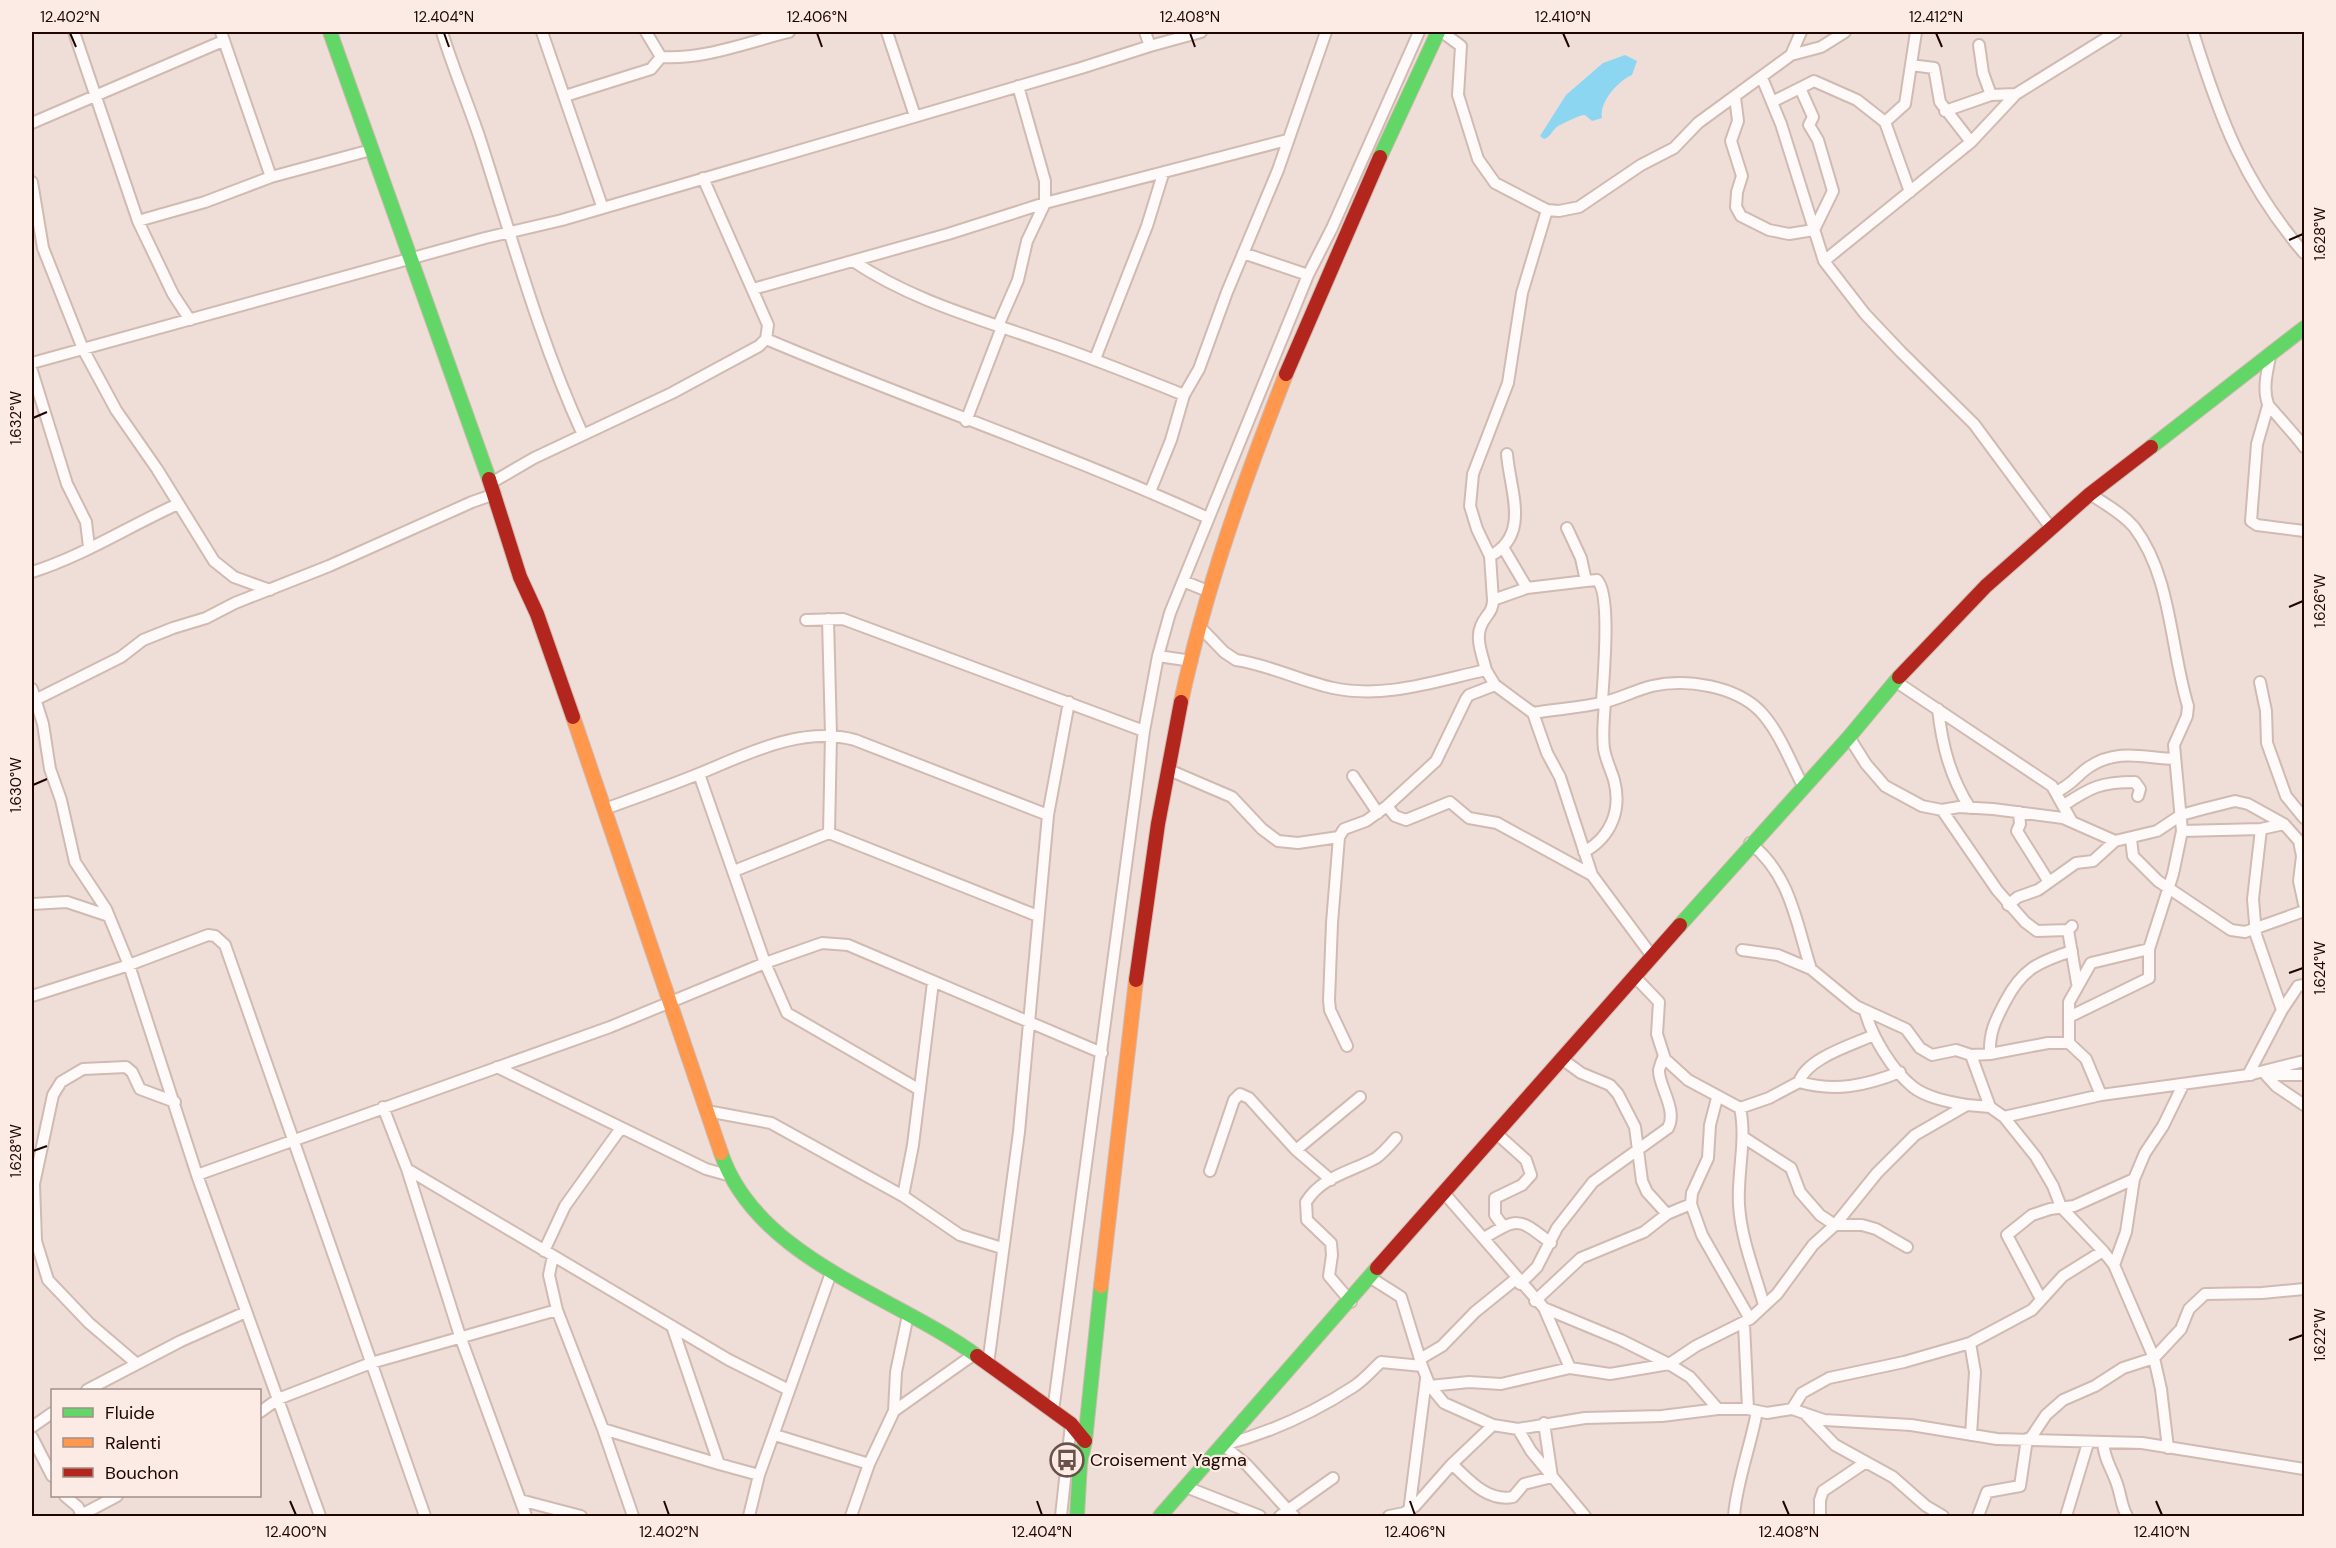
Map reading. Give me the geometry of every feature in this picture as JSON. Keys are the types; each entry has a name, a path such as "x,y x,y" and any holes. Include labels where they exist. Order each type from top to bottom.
{"street":[{"path":"74,32 138,221 169,286 190,320"},
{"path":"330,32 409,259 493,488 510,538 520,578 537,614 669,1003 731,1176 773,1227 803,1255 831,1273 908,1315 924,1321 1071,1424 1085,1441"},
{"path":"442,32 480,139 508,232 562,389 583,435"},
{"path":"542,32 566,96 602,206"},
{"path":"646,32 661,57"},
{"path":"661,57 716,51 759,35 789,32"},
{"path":"887,32 915,116"},
{"path":"1145,32 1150,46"},
{"path":"32,363 508,232 562,220 602,206 1201,32"},
{"path":"1150,492 1171,440 1184,395 1199,369 1326,32"},
{"path":"1053,1411 1144,731 1158,656 1170,613 1308,275 1332,228 1419,32"},
{"path":"1077,1516 1080,1464 1085,1441 1149,874 1182,697 1210,592 1244,483 1288,367 1345,233 1440,32 1461,46 1458,95 1478,159 1495,183 1547,210 1579,207 1641,165 1674,148 1698,123 1791,55 1821,47 1845,32"},
{"path":"1791,55 1801,32"},
{"path":"1885,122 1905,104 1916,32"},
{"path":"1824,261 1971,142 2016,94 2116,32"},
{"path":"2193,32 2208,81 2235,150 2265,204 2304,253"},
{"path":"32,123 222,36 272,177"},
{"path":"1979,45 1983,73 1991,95"},
{"path":"566,96 651,69 661,57"},
{"path":"1911,65 1935,68 1940,102 1971,142"},
{"path":"1762,78 1824,261 1865,314 1974,424 2051,528"},
{"path":"1772,102 1814,81 1819,81 1857,100 1885,122 1910,192"},
{"path":"966,421 1018,280 1027,241 1045,203 1045,181 1018,86"},
{"path":"1800,88 1813,117 1809,125 1818,140 1833,191 1814,230"},
{"path":"1945,111 1991,95 2016,94"},
{"path":"1735,97 1737,121 1731,141 1742,176 1737,192 1736,207 1741,216 1769,230 1789,234 1814,230"},
{"path":"753,289 1045,203 1287,140"},
{"path":"138,221 205,202 272,177 371,150"},
{"path":"1095,359 1147,226 1163,174"},
{"path":"35,700 121,657 143,640 206,618 493,488 583,435 672,393 759,346 766,339 768,325 703,178"},
{"path":"32,182 43,248 83,349 116,410 214,561 224,571 270,590"},
{"path":"1547,210 1522,293 1508,383 1473,474 1470,506 1477,529 1490,556 1493,600 1492,611 1482,624 1479,635 1486,670 1495,685 1533,713 1547,753 1560,777 1592,875 1652,956"},
{"path":"1243,253 1308,275"},
{"path":"853,261 879,278 923,299 1095,359 1184,395"},
{"path":"1164,1515 1186,1487 1351,1302 1652,956 1681,926 1750,843 1849,737 1895,681 1986,586 2090,494 2200,411 2271,352 2304,328"},
{"path":"766,339 966,421 1150,492 1208,518"},
{"path":"2271,352 2266,390 2268,406 2257,444 2251,521 2257,525 2304,531"},
{"path":"32,371 67,484 86,522 89,546"},
{"path":"2268,406 2282,418 2304,447"},
{"path":"1490,556 1504,549 1514,533 1515,517 1508,454"},
{"path":"2069,1017 2149,978 2149,949 2168,890 2182,831 2175,759 2176,736 2187,717 2188,706 2154,564 2133,526 2090,494"},
{"path":"32,572 67,560 89,546 178,504"},
{"path":"1568,528 1581,558 1586,581"},
{"path":"1504,549 1527,588"},
{"path":"1493,600 1527,588 1586,581 1596,580 1602,588 1605,644 1604,746 1614,781 1616,813 1605,836 1584,852"},
{"path":"1183,581 1210,592"},
{"path":"828,619 831,735 829,833"},
{"path":"806,620 843,619 1144,731"},
{"path":"1200,627 1224,652 1236,660 1334,688 1358,692 1421,687 1486,670"},
{"path":"1158,656 1192,661"},
{"path":"1895,681 2035,773 2056,792 2071,820"},
{"path":"2260,682 2266,711 2267,743 2286,796 2304,818"},
{"path":"1533,713 1603,702 1653,686 1673,683 1716,688 1744,699 1771,724 1803,786"},
{"path":"1347,1046 1330,1010 1329,1000 1339,837 1344,829 1383,809 1436,761 1469,695 1495,685"},
{"path":"32,689 75,862 98,895 129,965 197,1174 320,1516"},
{"path":"988,1364 1019,1132 1048,815 1069,702"},
{"path":"1938,709 1942,746 1962,795 1970,808"},
{"path":"605,809 699,774 740,755 792,740 831,735 855,740 1048,815"},
{"path":"1849,737 1866,764 1886,786 1910,801 1942,810 1970,808 2019,812 2071,820 2115,841 2157,831 2181,815 2235,801 2266,813 2284,824 2295,835 2303,855 2299,881 2304,904"},
{"path":"2056,792 2073,783 2089,767 2126,754 2175,759"},
{"path":"1169,770 1232,797 1262,829 1278,841 1298,843 1339,837"},
{"path":"699,774 765,963 787,1012 920,1090"},
{"path":"1353,776 1383,809 1395,816 1406,820 1450,802 1469,818 1497,823 1592,875"},
{"path":"2064,805 2089,789 2108,783 2135,782 2140,789 2138,796"},
{"path":"1942,810 2008,905 2037,931 2070,928 2077,983"},
{"path":"2019,812 2020,824 2017,831 2049,882"},
{"path":"2182,831 2261,829 2284,824"},
{"path":"2261,829 2254,878 2255,927 2282,1010"},
{"path":"734,871 829,833 1038,916"},
{"path":"2131,839 2133,856 2168,890 2189,900 2211,918 2231,930 2245,932 2304,911"},
{"path":"2008,905 2049,882 2076,863 2093,861 2115,841"},
{"path":"1750,843 1773,866 1784,882 1811,969"},
{"path":"32,904 67,902 109,916"},
{"path":"32,996 129,965 208,935 215,936 225,945 425,1516"},
{"path":"197,1174 610,1027 765,963 822,943 833,942 848,945 1102,1053"},
{"path":"2069,1043 2069,1002 2077,983 2092,962 2149,949"},
{"path":"1742,950 1778,956 1811,969 1864,1011 1906,1029 1926,1053 1932,1055 1956,1050 1971,1055 1990,1054 2048,1043 2069,1043 2086,1059 2101,1095"},
{"path":"1990,1054 1991,1030 2017,979 2043,960 2072,951"},
{"path":"1635,977 1659,1002 1656,1022 1664,1056 1679,1074 1699,1084 1717,1098 1740,1108 1769,1098 1799,1082 1833,1089 1850,1088 1900,1072"},
{"path":"903,1196 920,1090 933,982"},
{"path":"2248,1075 2282,1010 2298,986 2304,985"},
{"path":"1864,1011 1874,1035 1914,1088 1967,1105 1990,1107 2004,1117 2036,1157 2053,1186 2061,1207 2114,1265 2154,1358 2161,1389 2168,1448"},
{"path":"1799,1082 1801,1075 1815,1061 1874,1035"},
{"path":"1971,1055 1990,1107"},
{"path":"1223,1446 1258,1436 1324,1405 1356,1385 1381,1362 1421,1363 1442,1346 1475,1312 1532,1274 1551,1243 1557,1228 1593,1182 1617,1167 1637,1149 1668,1128 1671,1122 1667,1095 1659,1072 1664,1056"},
{"path":"1562,1059 1581,1073 1610,1085 1635,1127 1642,1181 1647,1192 1667,1214"},
{"path":"2004,1117 2101,1095 2248,1075 2304,1061"},
{"path":"497,1066 717,1174 731,1176"},
{"path":"137,1364 89,1323 48,1280 36,1240 34,1184 53,1095 61,1083 73,1073 83,1069 126,1067 132,1072 140,1089 175,1102"},
{"path":"2248,1075 2304,1075"},
{"path":"2266,1075 2276,1086 2304,1105"},
{"path":"2114,1265 2126,1232 2134,1179 2145,1153 2163,1126 2183,1085"},
{"path":"1210,1171 1234,1100 1240,1094 1256,1105 1296,1150 1331,1180"},
{"path":"1296,1150 1360,1097"},
{"path":"1717,1098 1710,1125 1708,1158 1692,1193 1691,1203 1702,1235 1747,1322 1753,1410 1749,1453 1737,1491 1734,1516"},
{"path":"1428,1382 1501,1384 1570,1368 1610,1374 1669,1364 1696,1346 1747,1322 1785,1285 1813,1245 1835,1225 1877,1173 1915,1136 1967,1105"},
{"path":"383,1107 407,1169 460,1336 526,1516"},
{"path":"1740,1108 1743,1137 1739,1168 1739,1209 1764,1305"},
{"path":"707,1111 771,1123 903,1196 960,1235 1002,1248"},
{"path":"621,1128 565,1206 549,1254 549,1275 558,1310 633,1516"},
{"path":"1497,1134 1526,1160 1531,1175 1522,1185 1495,1198 1495,1215 1503,1226"},
{"path":"1743,1137 1791,1168 1800,1192 1810,1207 1835,1225 1862,1225 1876,1229 1907,1247"},
{"path":"1351,1302 1329,1276 1331,1243 1307,1220 1306,1202 1320,1185 1338,1174 1377,1157 1396,1138"},
{"path":"407,1169 672,1326 789,1390"},
{"path":"2040,1299 2007,1235 2032,1215 2074,1206 2122,1182 2134,1179"},
{"path":"1444,1193 1540,1305 1570,1368"},
{"path":"1540,1305 1581,1258 1644,1232 1667,1214 1691,1203"},
{"path":"1484,1238 1512,1223 1527,1224 1551,1243"},
{"path":"1792,1409 1802,1393 1829,1378 1904,1362 1970,1343 2032,1311 2040,1299 2063,1276 2103,1251"},
{"path":"749,1516 759,1475 831,1273"},
{"path":"1371,1278 1401,1297 1428,1382 1444,1403 1493,1425 1518,1429 1585,1418 1662,1416 1718,1409 1753,1410 1767,1413 1792,1409 1824,1420 1911,1425 1971,1435 2088,1443 2142,1443 2304,1469"},
{"path":"1978,1516 1986,1492 2020,1485 2028,1439 2046,1415 2063,1400 2095,1386 2123,1368 2154,1358 2181,1329 2189,1309 2205,1294 2262,1293 2304,1288"},
{"path":"1540,1305 1621,1340 1669,1364 1690,1377 1718,1409"},
{"path":"261,1411 278,1399 371,1364 460,1336 558,1310"},
{"path":"89,1389 246,1312"},
{"path":"851,1516 869,1464 894,1411 896,1372 908,1315"},
{"path":"672,1326 719,1464"},
{"path":"1970,1343 1975,1372 1971,1435"},
{"path":"894,1411 973,1355"},
{"path":"1409,1514 1428,1382"},
{"path":"32,1427 51,1414"},
{"path":"1807,1415 1835,1445 1893,1477 1926,1506 1943,1516"},
{"path":"1544,1423 1552,1477"},
{"path":"1061,1516 1071,1424"},
{"path":"1389,1516 1409,1514 1452,1464 1493,1425"},
{"path":"603,1429 759,1475"},
{"path":"1518,1429 1552,1477 1585,1516"},
{"path":"774,1435 869,1464"},
{"path":"32,1437 51,1474"},
{"path":"2103,1442 2106,1463 2117,1485 2122,1507 2127,1516"},
{"path":"2066,1516 2088,1443"},
{"path":"1223,1446 1247,1465 1287,1514 1333,1478"},
{"path":"1820,1516 1820,1500 1823,1491 1866,1462"},
{"path":"1452,1464 1486,1494 1502,1499 1513,1497 1524,1484 1552,1477"},
{"path":"1186,1487 1260,1516"},
{"path":"67,1497 86,1516 115,1497"},
{"path":"519,1500 581,1516"}],"water":[{"path":"1625,55 1637,61 1632,75 1621,82 1606,99 1602,118 1592,121 1585,115 1579,116 1558,126 1546,138 1540,136 1566,95 1603,63"}],"traffic: fast":[{"path":"330,32 489,479"},
{"path":"1380,157 1438,32"},
{"path":"2151,447 2304,328"},
{"path":"1680,925 1849,737 1899,677"},
{"path":"721,1153 739,1190 765,1221 796,1248 831,1271 944,1334 977,1356"},
{"path":"1160,1516 1377,1268"},
{"path":"1077,1516 1080,1464 1085,1441 1101,1286"}],"traffic: slow":[{"path":"1181,702 1202,619 1227,536 1286,374"},
{"path":"573,717 721,1153"},
{"path":"1101,1286 1136,980"}],"traffic: jam":[{"path":"1286,374 1380,157"},
{"path":"1899,677 1986,586 2090,494 2151,447"},
{"path":"489,479 520,577 537,614 573,717"},
{"path":"1136,980 1158,824 1181,702"},
{"path":"1377,1268 1680,925"},
{"path":"977,1356 1071,1424 1085,1441"}],"place":[{"name":"Croisement Yagma","path":"1067,1460"}]}
